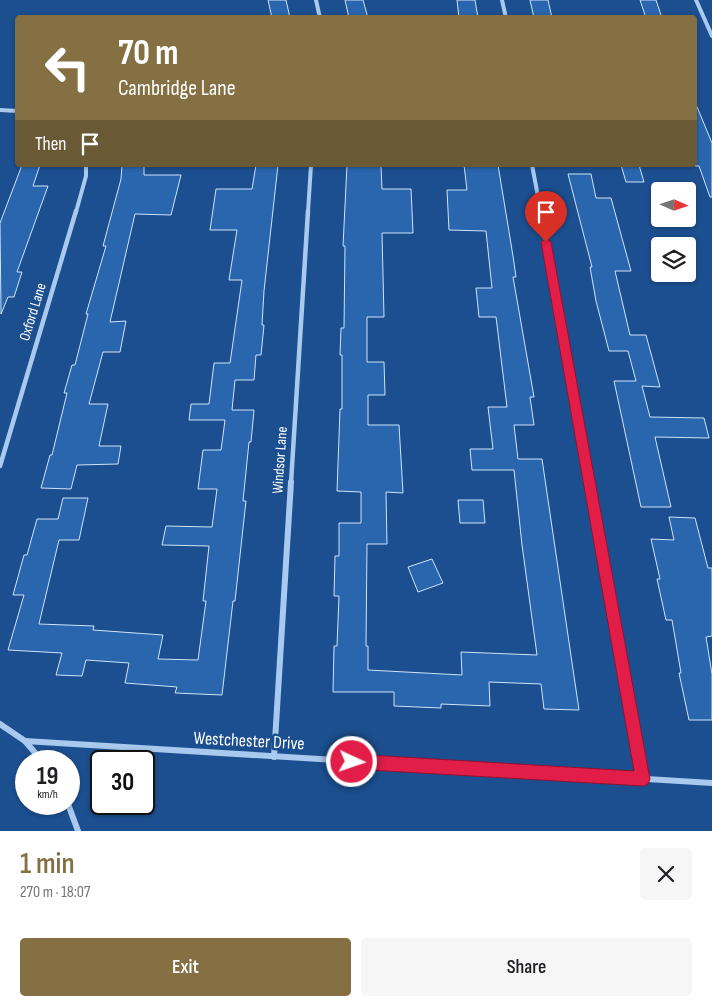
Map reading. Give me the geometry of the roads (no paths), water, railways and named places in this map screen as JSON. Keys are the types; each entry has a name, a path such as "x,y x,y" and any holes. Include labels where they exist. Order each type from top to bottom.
{"street":[{"path":"316,0 319,15"},
{"path":"502,0 505,15"},
{"path":"696,0 712,36"},
{"path":"0,110 15,111"},
{"name":"Oxford Lane","path":"0,466 83,188 86,167"},
{"name":"Windsor Lane","path":"274,757 311,167"},
{"path":"532,167 643,779"},
{"path":"0,724 25,741 33,750"},
{"name":"Westchester Drive","path":"25,741 712,783"},
{"path":"72,815 78,831"}]}
